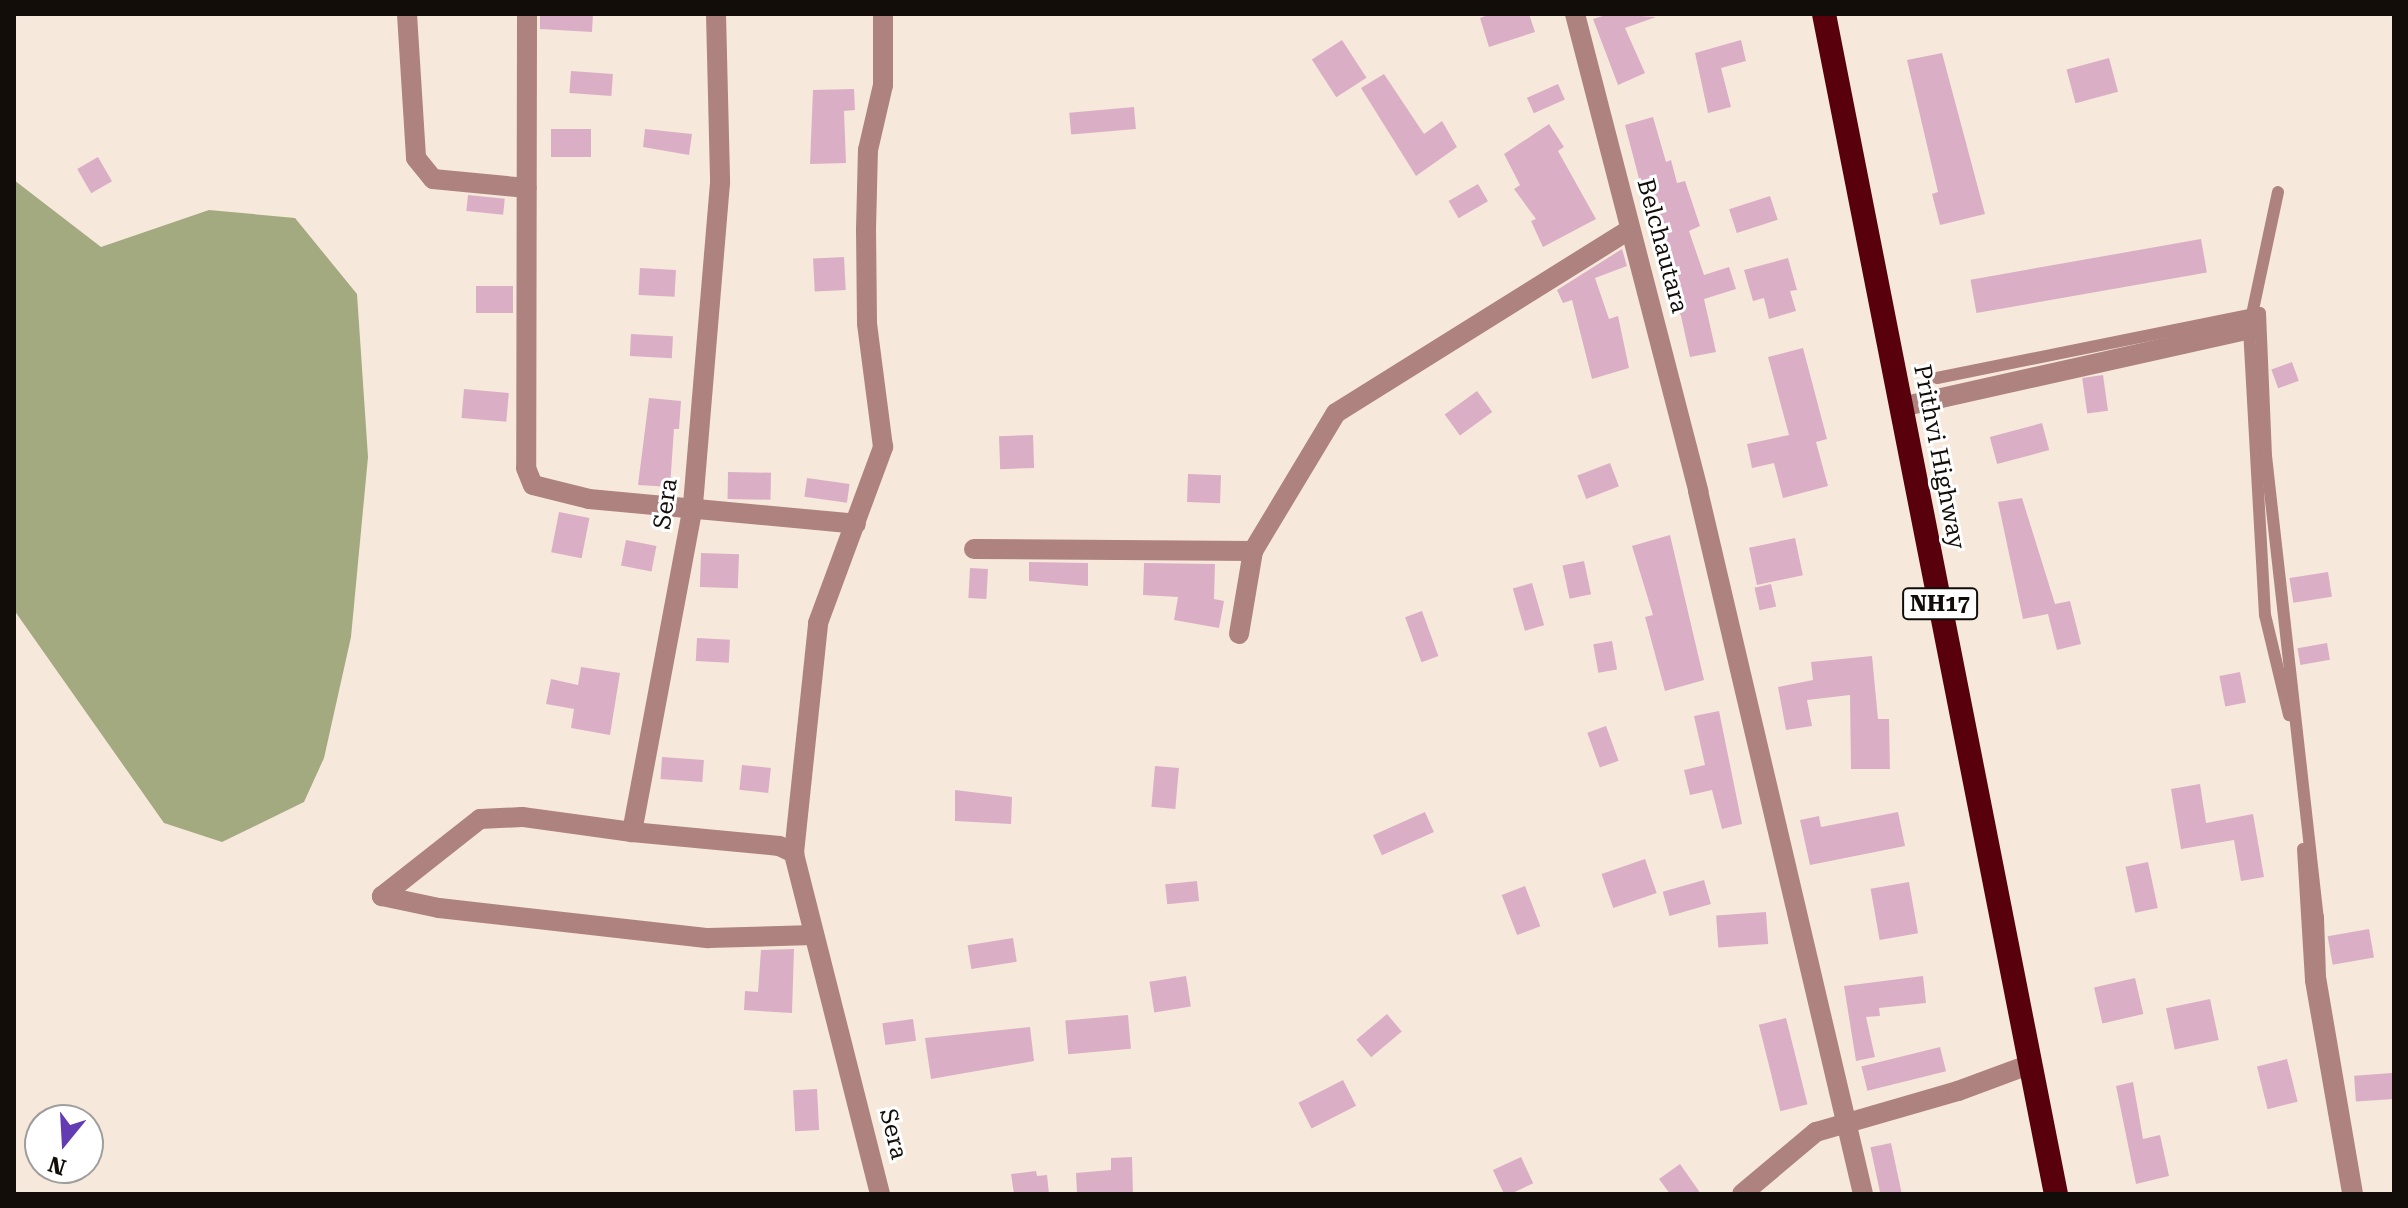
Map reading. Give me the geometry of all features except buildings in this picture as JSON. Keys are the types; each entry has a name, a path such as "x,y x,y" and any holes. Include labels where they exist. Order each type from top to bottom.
{"highway":[{"name":"Prithvi Highway","path":"1824,14 2056,1194"}],"street":[{"path":"407,14 416,158 433,179 527,188"},
{"path":"527,14 526,468 533,485 589,499 693,506 856,524"},
{"name":"Sera","path":"632,832 693,506 720,183 716,14"},
{"name":"Sera","path":"880,1194 794,853 818,623 883,447 867,323 866,230 868,150 883,85 883,14"},
{"name":"Belchautara","path":"1575,14 1698,491 1863,1194"},
{"path":"1239,634 1253,551 1336,413 1630,229"},
{"path":"1901,407 2249,329"},
{"path":"974,549 1253,551"},
{"path":"794,853 779,846 632,832 522,817 480,819 382,896 439,908 708,938 814,935"},
{"path":"1742,1194 1816,1132 1849,1125 2031,1064"}],"lane":[{"path":"2278,192 2249,329 2265,615 2297,749 2311,981 2348,1194"},
{"path":"1937,378 2260,313 2266,456 2318,917 2320,977 2357,1194"}],"green space":[{"path":"14,180 101,247 209,210 295,218 357,294 368,457 351,637 324,758 304,802 222,842 164,823 14,610"}]}
